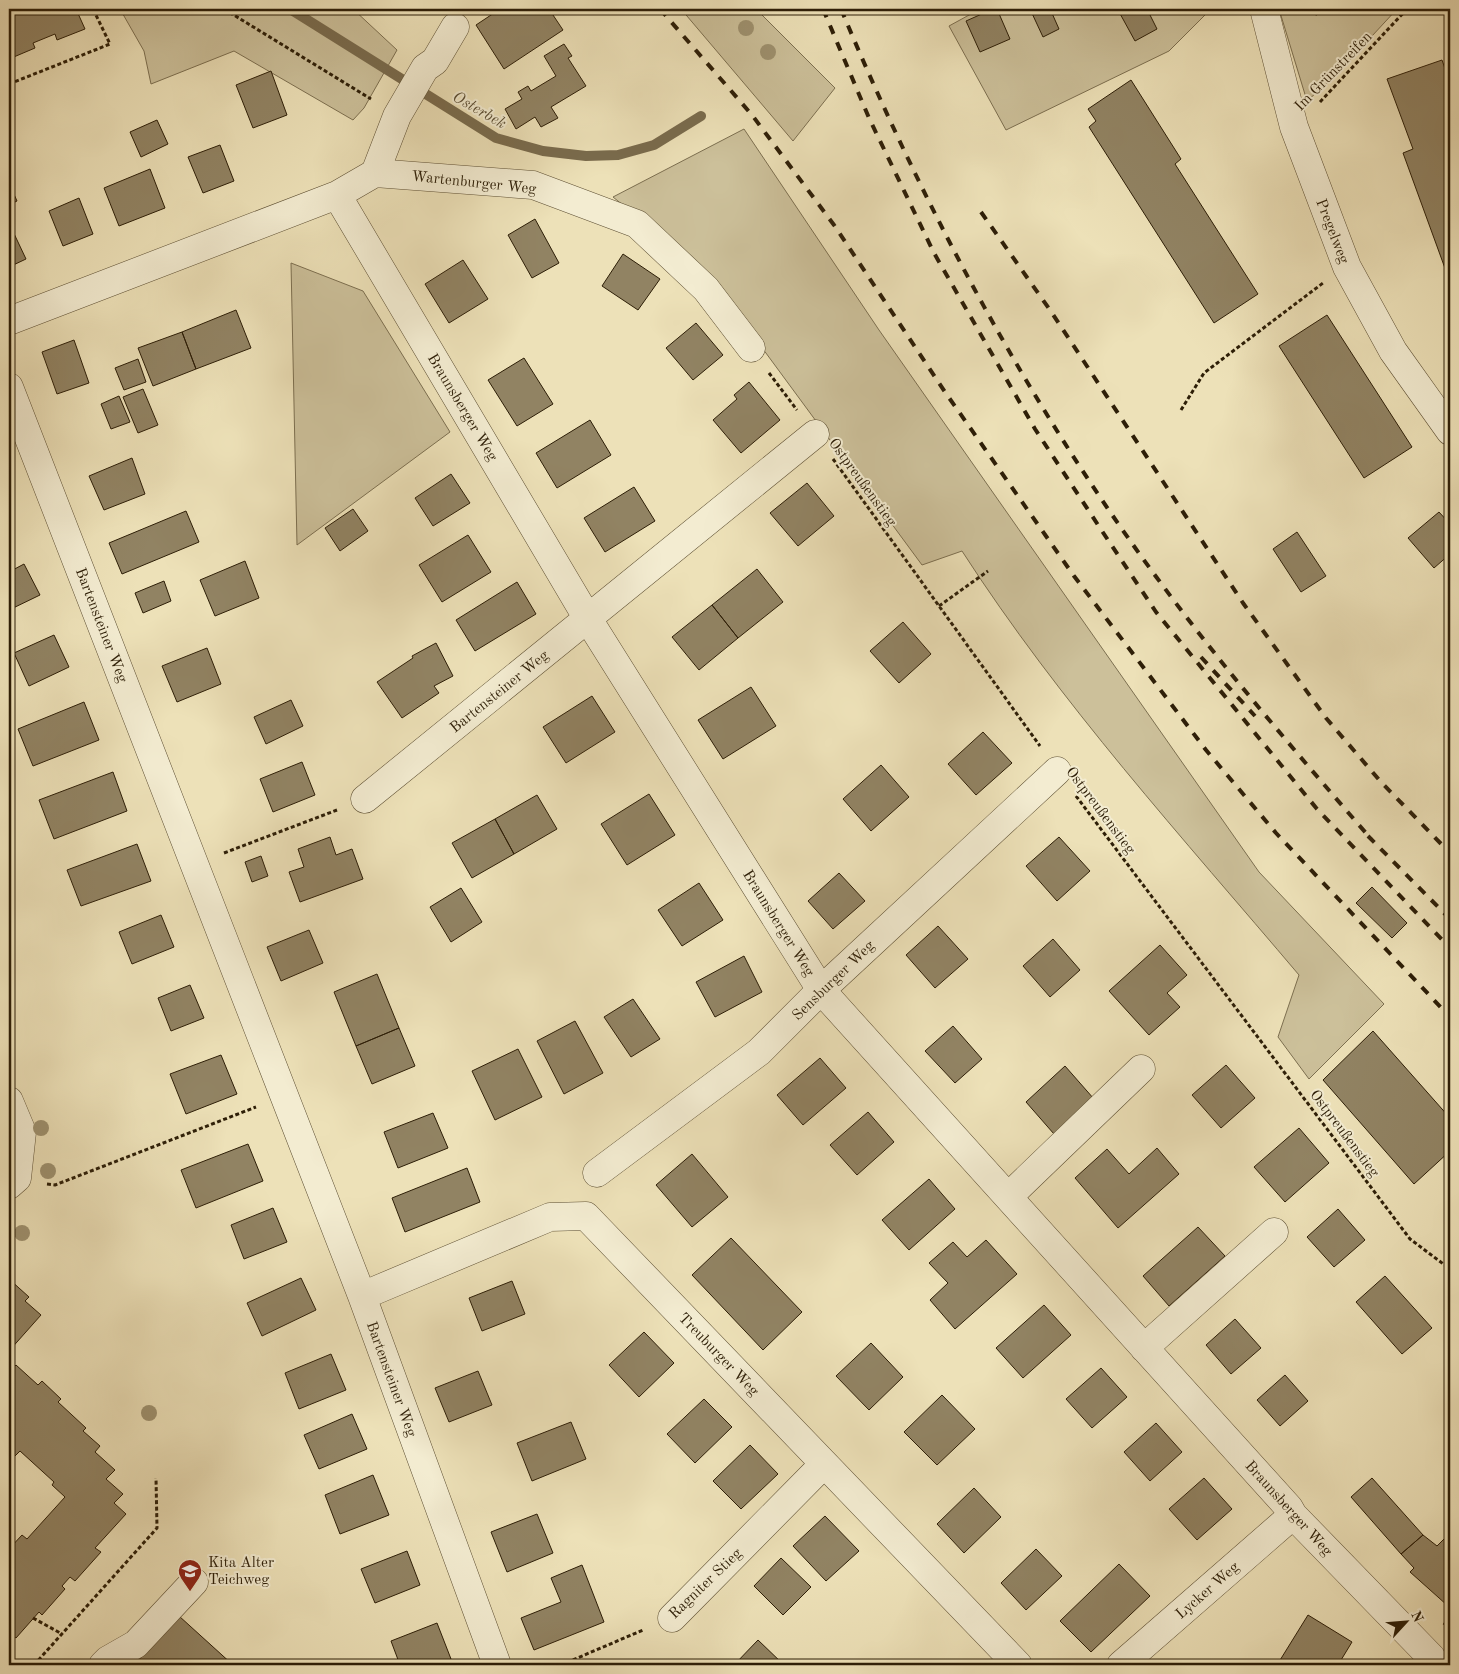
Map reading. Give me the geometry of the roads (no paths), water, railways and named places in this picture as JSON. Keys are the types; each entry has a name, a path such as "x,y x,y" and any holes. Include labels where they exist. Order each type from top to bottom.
{"street":[{"name":"Pregelweg","path":"1264,9 1294,127 1347,267 1393,351 1449,427"},
{"path":"9,321 337,195 375,173 403,105 426,68 435,61 455,27"},
{"name":"Wartenburger Weg","path":"375,173 533,186 637,224 706,289 751,348"},
{"name":"Braunsberger Weg","path":"337,195 588,619 821,990 1293,1515 1431,1657 1436,1665"},
{"name":"Bartensteiner Weg","path":"9,387 195,864 282,1095 362,1296 497,1665"},
{"path":"588,619 815,434"},
{"name":"Bartensteiner Weg","path":"365,799 588,619"},
{"name":"Sensburger Weg","path":"597,1173 759,1052 821,990 1057,771"},
{"path":"1008,1197 1141,1069"},
{"path":"9,1101 22,1132 13,1182"},
{"name":"Treuburger Weg","path":"362,1296 550,1217 586,1216 1018,1665"},
{"path":"1144,1348 1274,1232"},
{"name":"Ragniter Stieg","path":"672,1618 824,1464"},
{"name":"Lycker Weg","path":"1121,1665 1293,1515"},
{"path":"103,1665 108,1660 136,1644 194,1582"}],"waterway":[{"name":"Osterbek","path":"290,9 496,138 543,151 586,156 618,155 654,145 701,116"}],"railway":[{"path":"660,9 752,115 834,225 945,392 1074,576 1206,750 1276,833 1450,1017"},
{"path":"823,9 869,118 934,253 1035,429 1156,612 1317,809 1450,948"},
{"path":"841,9 874,85 945,234 984,307 1069,450 1115,519 1213,652 1372,840"},
{"path":"981,212 1050,310 1243,603 1326,718 1381,782 1450,853"},
{"path":"1201,657 1255,716"},
{"path":"1368,836 1450,919"}],"place":[{"name":"Kita Alter Teichweg","path":"190,1592"}]}
